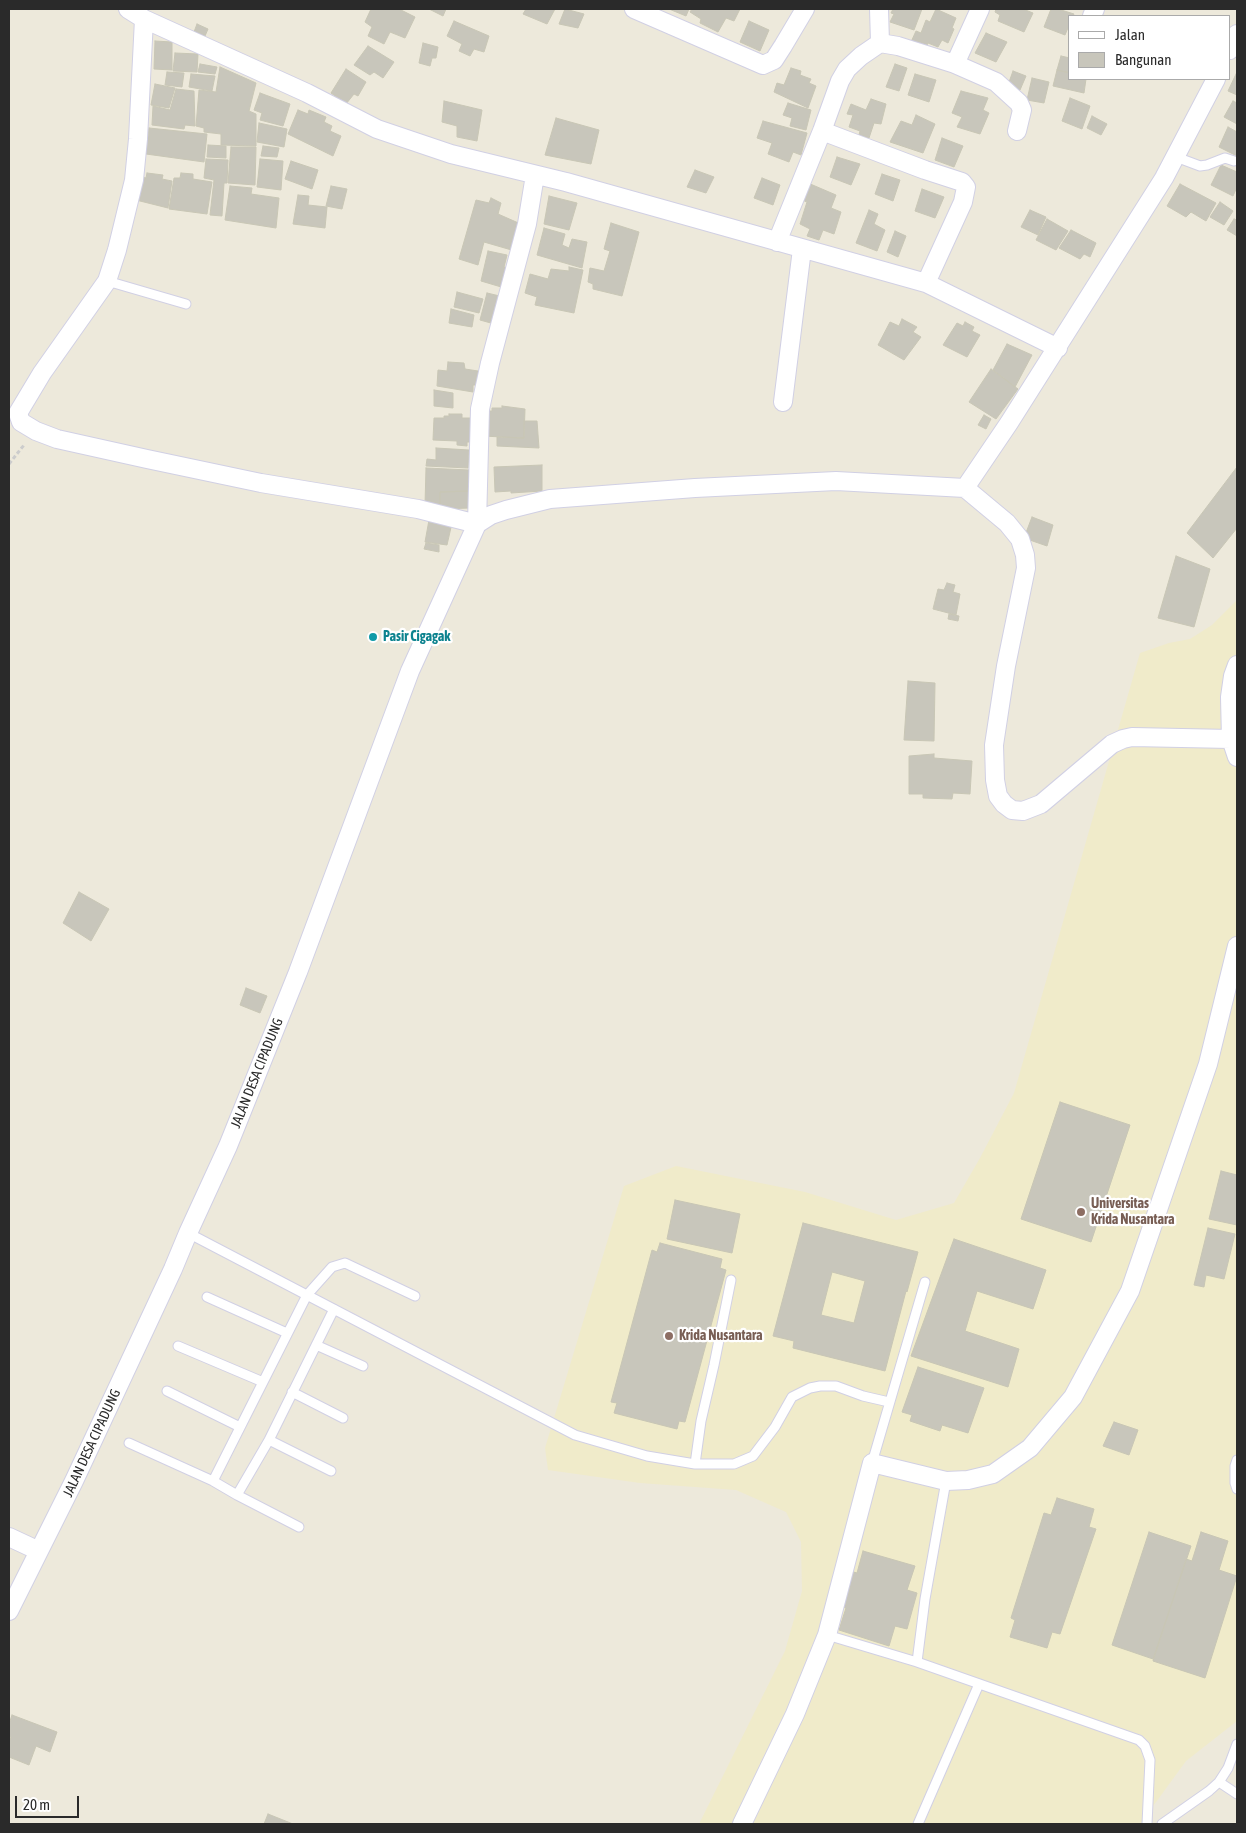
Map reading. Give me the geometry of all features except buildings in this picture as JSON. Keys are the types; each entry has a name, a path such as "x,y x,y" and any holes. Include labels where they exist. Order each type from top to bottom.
{"street":[{"path":"128,9 144,19 306,93 377,129 451,154 701,218 777,242 926,283 1058,348"},
{"path":"634,9 764,64 774,60 805,9"},
{"path":"879,9 880,43"},
{"path":"955,64 980,9"},
{"path":"144,19 134,180 125,220 107,281 13,411 27,427 57,439 261,483 418,509 477,524 492,515 506,510 550,499 695,488 836,481 965,488 1007,523 1020,539 1025,555 1026,568 1006,666 994,745 995,780 998,796 1004,804 1012,810 1023,811 1041,804 1112,744 1123,739 1132,737 1231,739"},
{"path":"1231,48 1237,34"},
{"path":"777,242 840,81 847,69 861,56 880,43 898,46 955,64 996,82 1019,103 1022,110 1017,131"},
{"path":"965,488 1058,348 1085,301 1176,157 1215,80"},
{"path":"822,131 962,182 966,187 964,202 926,283"},
{"path":"477,524 480,409 490,363 527,224 534,175"},
{"path":"782,402 802,249"},
{"name":"JALAN DESA CIPADUNG","path":"9,1611 107,1410 228,1146 291,990 410,671 477,524"},
{"path":"1237,665 1233,676 1230,697 1231,739 1237,757"},
{"path":"742,1824 794,1714 827,1635 872,1464 946,1482 968,1480 992,1474 1030,1448 1073,1397 1130,1292 1208,1064 1237,946"},
{"path":"9,1538 39,1551"}],"lane":[{"path":"1176,157 1200,166 1225,158 1234,161"},
{"path":"107,281 186,304"},
{"path":"188,1233 575,1435 648,1456 695,1464 734,1464 753,1456 775,1427 792,1397 810,1388 836,1386 863,1396 890,1402"},
{"path":"213,1481 306,1295 332,1268 345,1263 416,1296"},
{"path":"695,1464 700,1421 714,1366 731,1280"},
{"path":"872,1464 925,1282"},
{"path":"207,1297 287,1333"},
{"path":"237,1494 269,1440 334,1309"},
{"path":"316,1345 363,1366"},
{"path":"178,1346 263,1382"},
{"path":"168,1391 240,1427"},
{"path":"292,1392 343,1418"},
{"path":"269,1440 332,1471"},
{"path":"129,1443 213,1481 299,1527"},
{"path":"1237,1460 1235,1483 1237,1489"},
{"path":"917,1662 925,1599 946,1482"},
{"path":"827,1635 917,1662 1139,1740 1145,1746 1150,1760 1147,1824"},
{"path":"918,1824 979,1684"},
{"path":"1162,1824 1219,1782 1228,1768 1237,1744"},
{"path":"1219,1782 1237,1794"}],"shaded area":[{"name":"Universitas Krida Nusantara","path":"1237,600 1237,1721 1186,1761 1140,1824 699,1824 785,1651 802,1591 801,1542 786,1512 736,1490 640,1483 548,1470 545,1448 624,1186 676,1166 805,1192 896,1220 954,1203 1014,1093 1140,653 1169,643 1190,639 1212,625"}],"place":[{"name":"Pasir Cigagak","path":"373,637"},
{"name":"Universitas Krida Nusantara","path":"1081,1212"},
{"name":"Krida Nusantara","path":"669,1336"}]}
